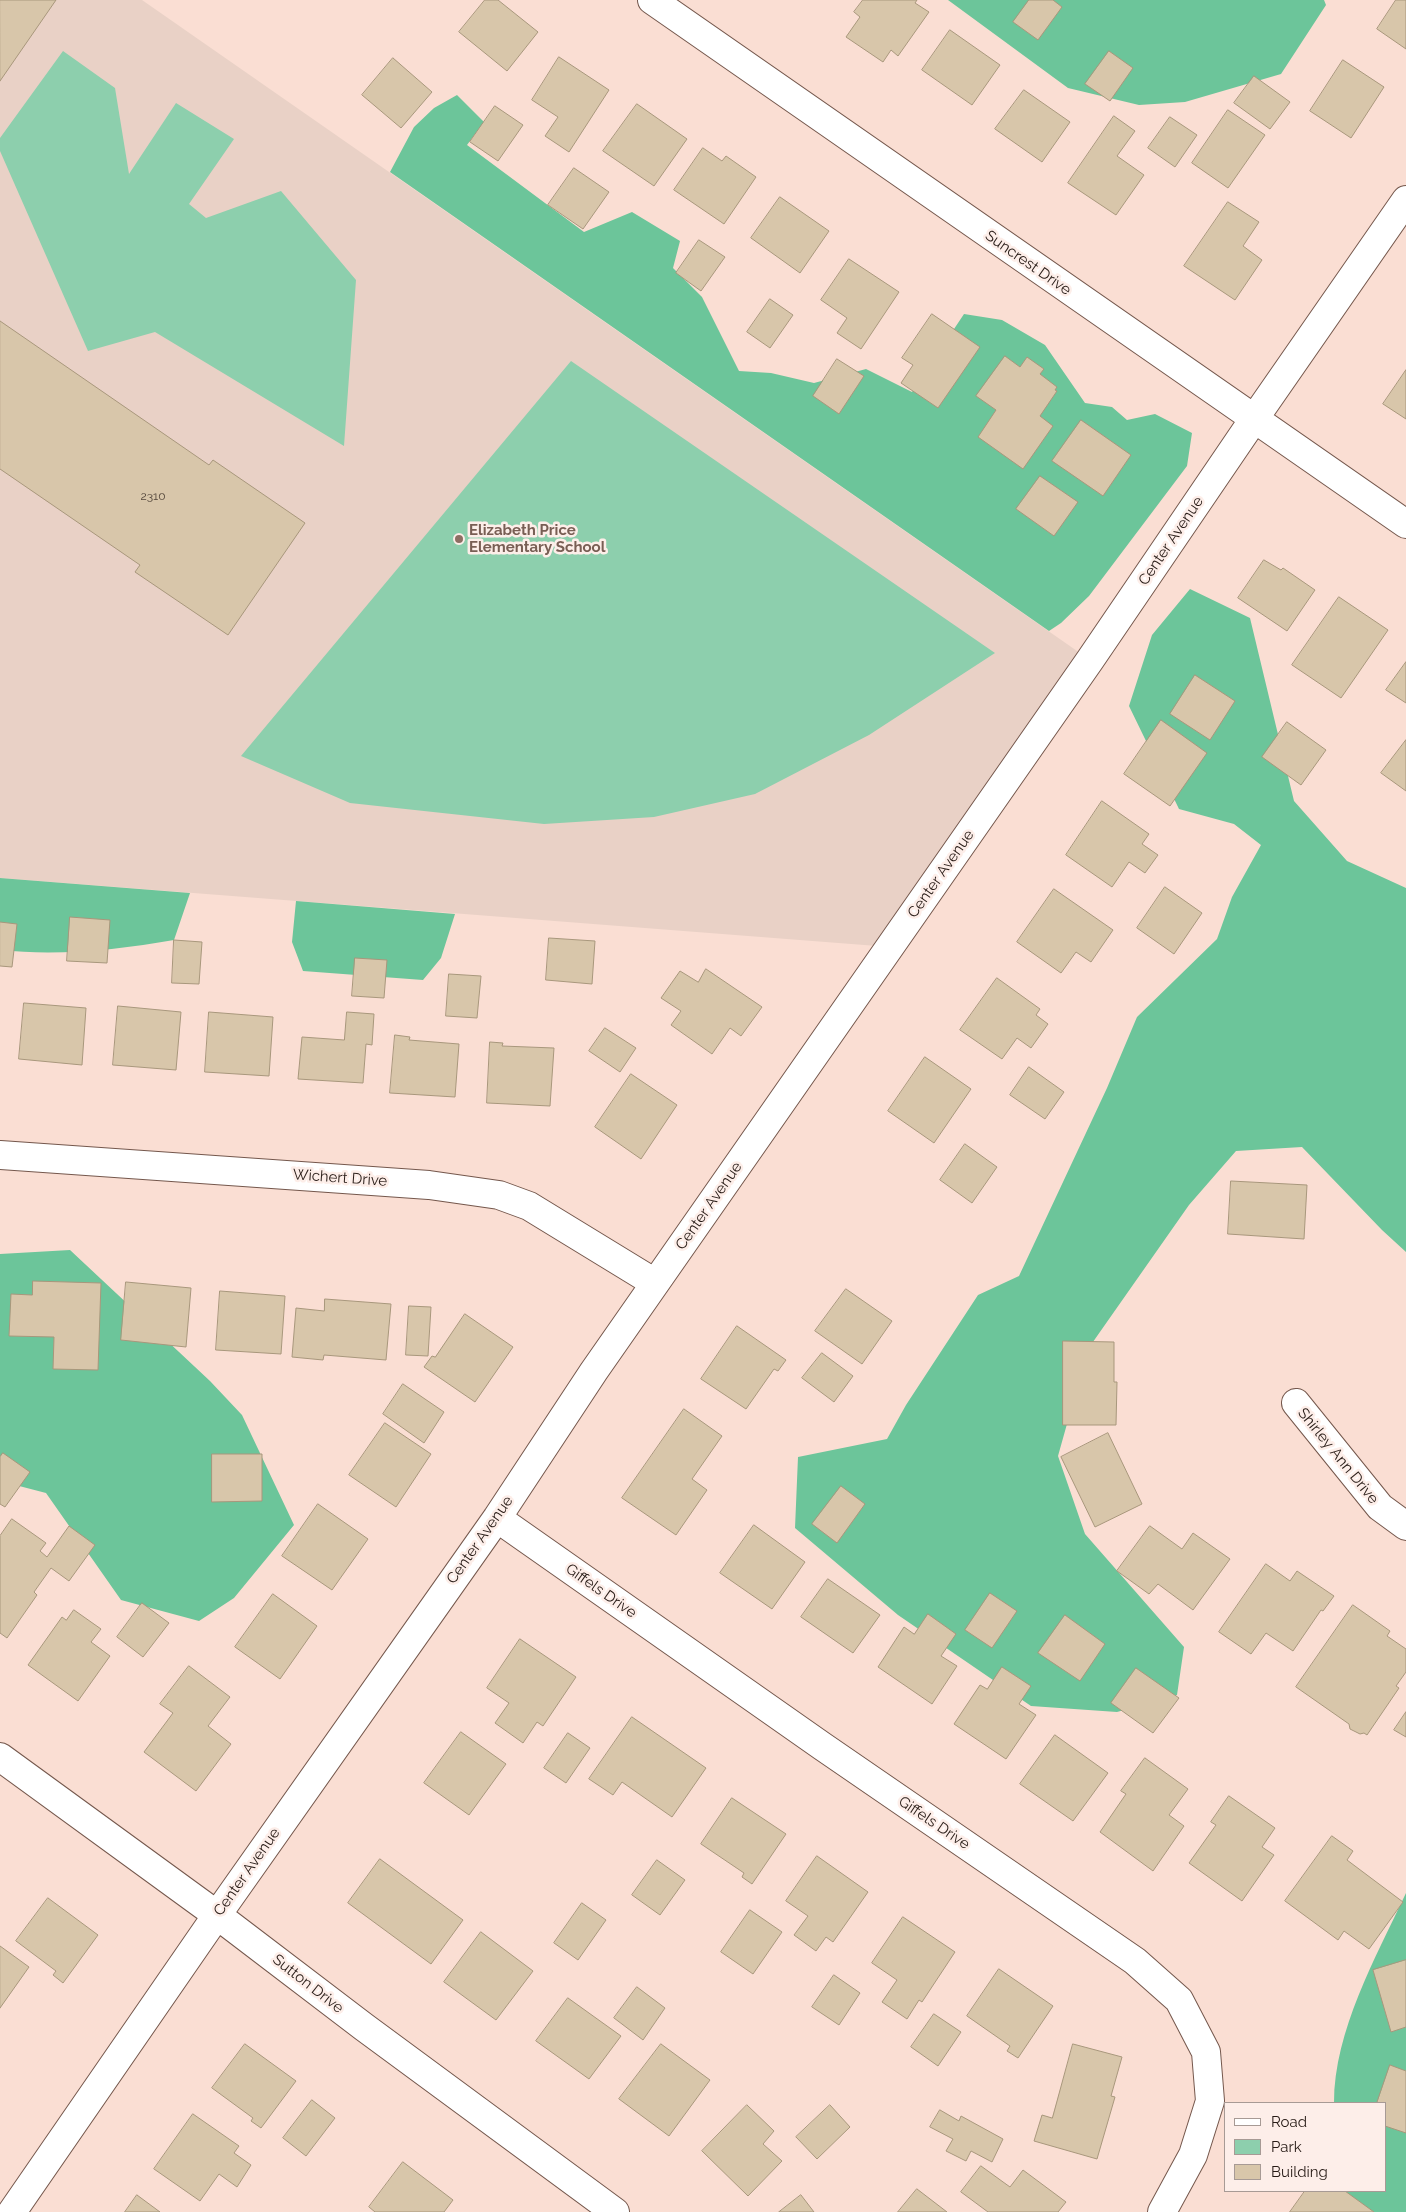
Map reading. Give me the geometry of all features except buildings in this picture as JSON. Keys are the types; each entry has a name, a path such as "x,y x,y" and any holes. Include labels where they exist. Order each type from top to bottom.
{"street":[{"name":"Suncrest Drive","path":"652,0 1406,524"},
{"name":"Center Avenue","path":"12,2212 217,1915 496,1518 594,1371 1090,660 1406,200"},
{"name":"Wichert Drive","path":"0,1155 429,1184 499,1195 530,1206 655,1283"},
{"name":"Shirley Ann Drive","path":"1296,1403 1380,1508 1406,1526"},
{"name":"Giffels Drive","path":"496,1518 822,1746 1135,1961 1179,2000 1206,2048 1210,2101 1193,2155 1162,2212"},
{"name":"Sutton Drive","path":"0,1756 217,1915 364,2028 615,2212"}],"shaded area":[{"name":"Elizabeth Price Elementary School","path":"0,0 142,0 1090,660 890,947 0,878"}],"green space":[{"path":"948,0 1324,0 1326,5 1281,74 1185,102 1139,105 1068,88"},
{"path":"63,51 115,88 129,174 176,103 234,139 189,204 206,218 281,191 356,280 344,446 155,332 88,351 0,151 0,138"},
{"path":"457,95 484,122 467,145 584,232 632,212 680,241 673,268 702,297 739,371 771,373 814,383 866,369 912,392 964,314 1002,320 1045,345 1085,403 1112,407 1127,420 1155,414 1192,433 1187,466 1089,596 1061,623 1049,631 390,172 414,127 434,108"},
{"path":"571,361 995,653 869,735 755,794 654,817 544,824 350,803 241,756"},
{"path":"1190,589 1250,618 1294,801 1347,861 1406,888 1406,1252 1382,1230 1302,1147 1236,1151 1189,1205 1088,1349 1058,1456 1085,1534 1184,1647 1177,1695 1117,1712 1031,1706 898,1615 795,1528 798,1457 887,1439 906,1405 978,1295 1019,1276 1107,1088 1137,1017 1217,939 1232,897 1261,845 1234,824 1179,809 1129,706 1152,635"},
{"path":"0,878 190,893 174,940 131,947 87,951 22,952 0,950"},
{"path":"296,901 455,914 441,958 423,980 303,971 292,942"},
{"path":"70,1250 210,1381 242,1415 294,1525 234,1598 199,1621 121,1600 46,1493 0,1481 0,1254"},
{"path":"1406,1893 1406,2212 1315,2212 1322,2192 1386,2192 1386,2102 1334,2102 1341,2049 1349,2022 1370,1969"}],"place":[{"name":"Elizabeth Price Elementary School","path":"459,539"}]}
